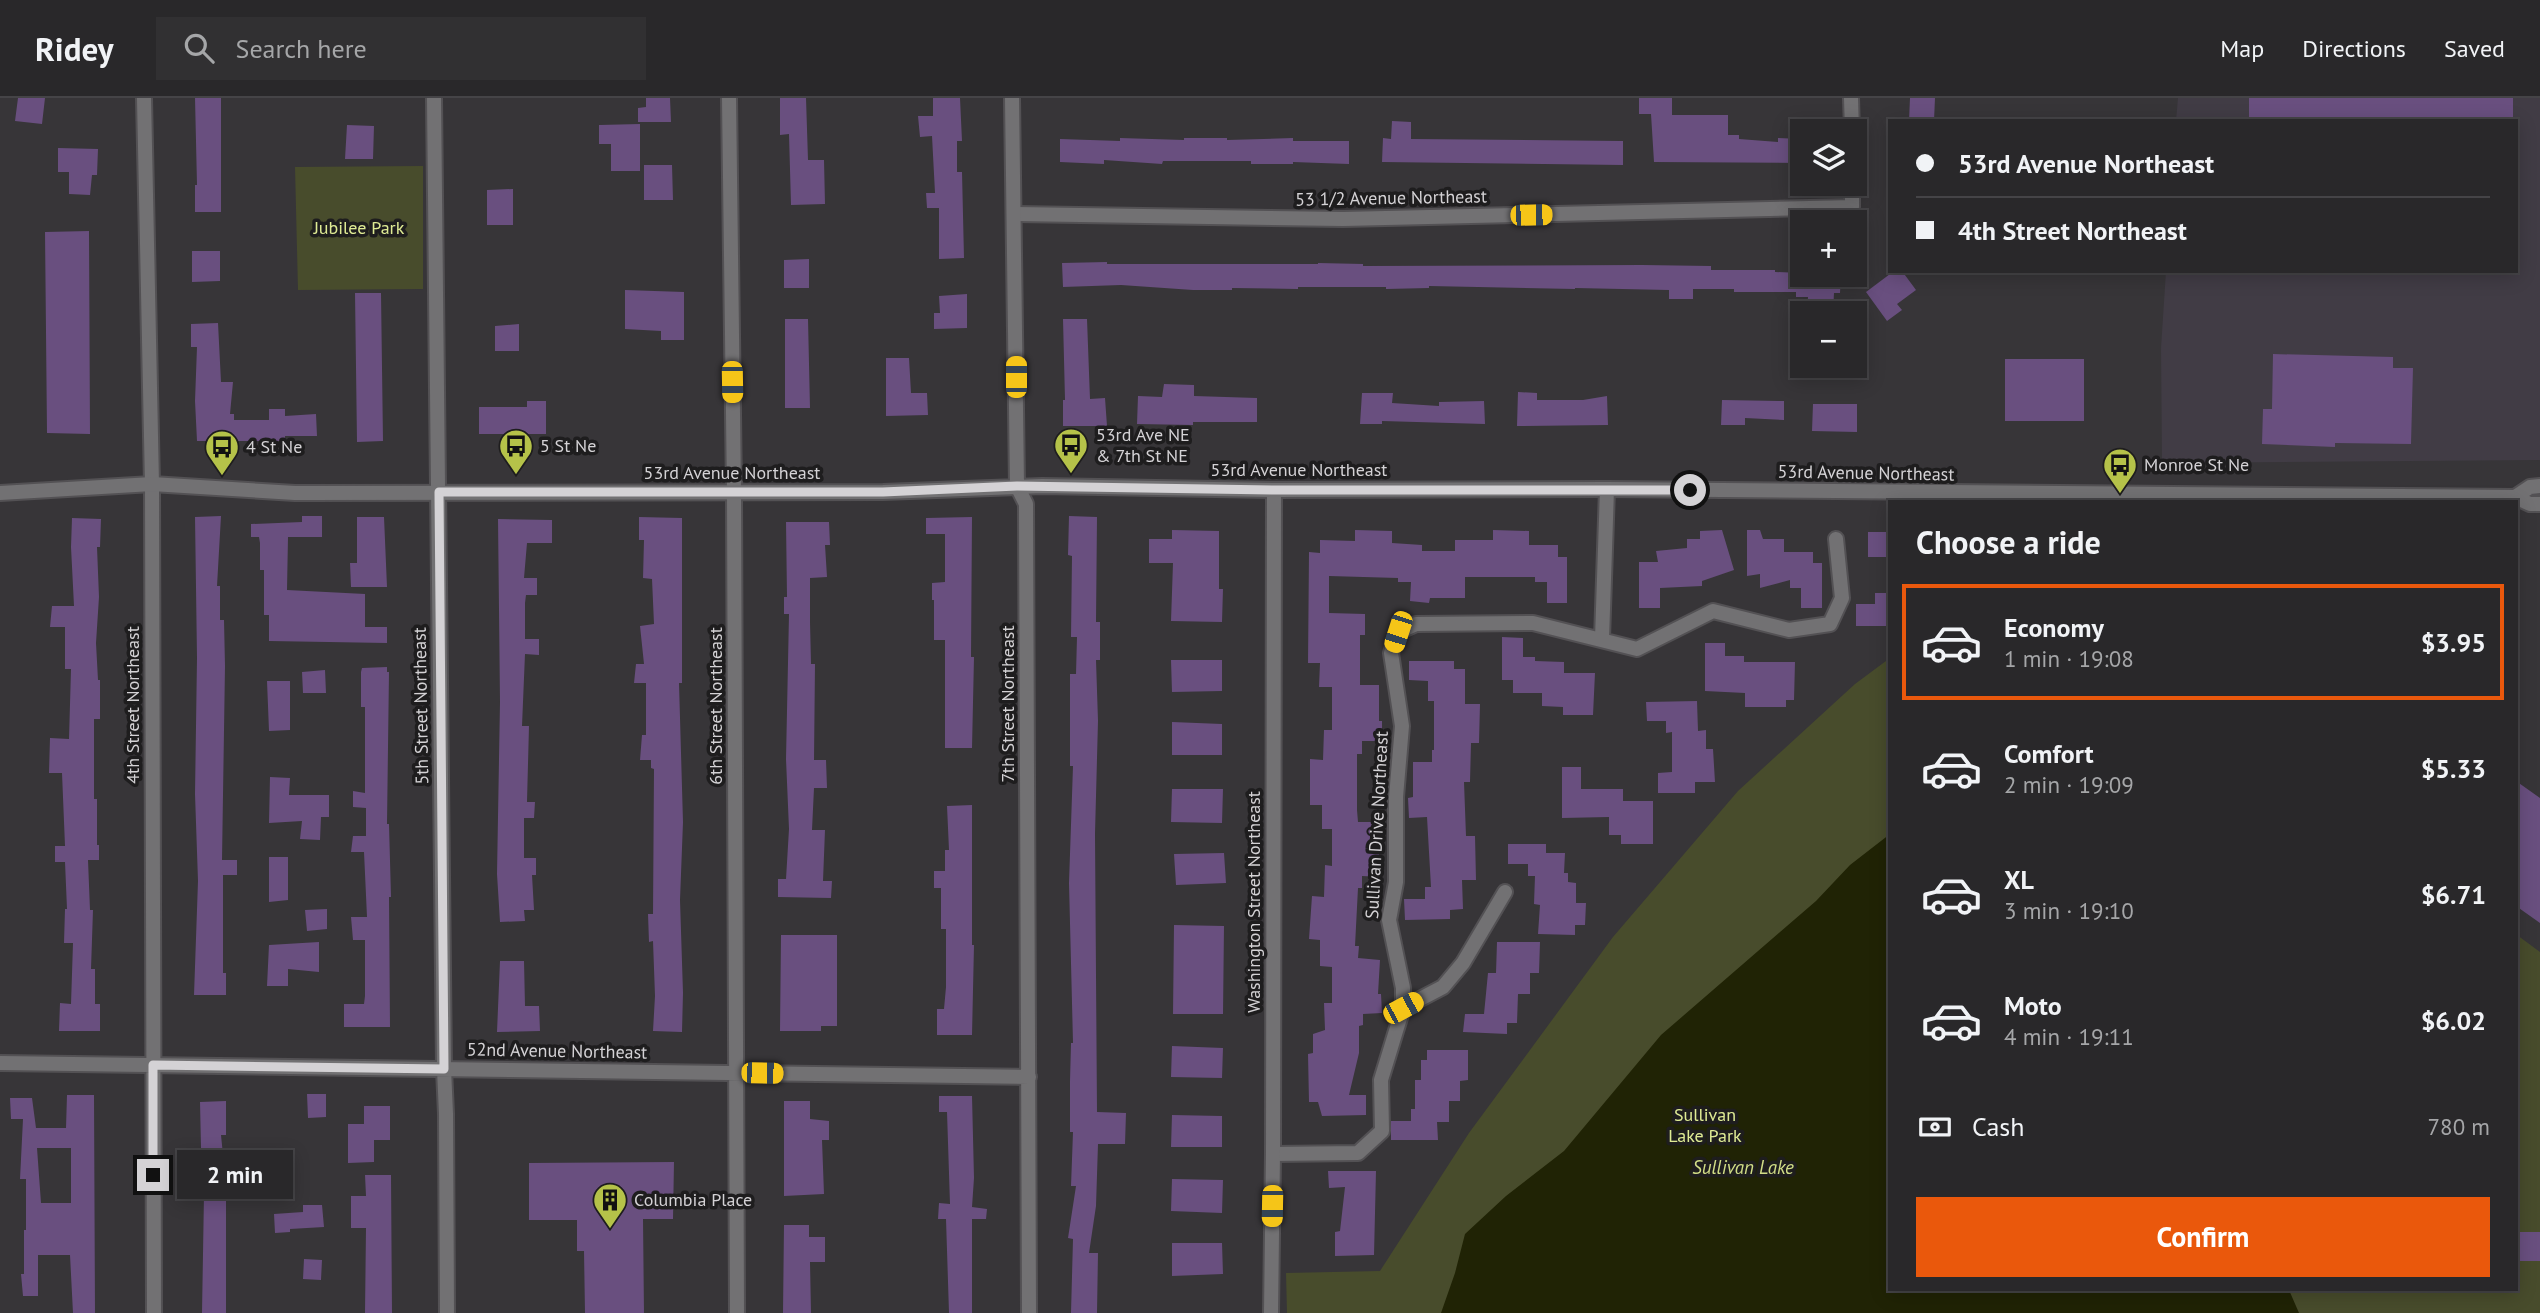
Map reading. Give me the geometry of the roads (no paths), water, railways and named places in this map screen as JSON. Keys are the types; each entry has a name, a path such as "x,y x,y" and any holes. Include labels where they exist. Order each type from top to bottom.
{"street":[{"name":"4th Street Northeast","path":"144,98 152,484 153,1313"},
{"name":"5th Street Northeast","path":"434,98 447,1313"},
{"name":"6th Street Northeast","path":"729,98 734,492 737,1313"},
{"name":"7th Street Northeast","path":"1012,98 1017,486 1026,504 1028,1313"},
{"path":"1851,98 1852,119"},
{"name":"53 1/2 Avenue Northeast","path":"1014,214 1343,219 1852,207 1852,196"},
{"name":"53rd Avenue Northeast","path":"0,493 152,484 295,493 883,492 1017,486 1274,490 1607,489 2515,497 2530,504 2540,504"},
{"name":"53rd Avenue Northeast","path":"2515,497 2530,486 2540,486"},
{"path":"1602,639 1607,489"},
{"name":"Washington Street Northeast","path":"1270,1313 1273,1154 1274,490"},
{"name":"Sullivan Drive Northeast","path":"1273,1154 1358,1153 1382,1131 1381,1080 1403,1008 1403,989 1390,919 1396,881 1396,797 1402,726 1391,653 1398,632 1416,624 1533,623 1637,649 1713,611 1789,630 1830,624 1842,598 1836,539"},
{"path":"1403,1008 1443,987 1463,963 1505,892"},
{"name":"52nd Avenue Northeast","path":"0,1063 1029,1077"}],"water":[{"name":"Sullivan Lake","path":"1888,836 1888,1291 2289,1291 2299,1313 1441,1313 1465,1234 1506,1196 1564,1151 1661,1035 1816,901 1850,865"}],"place":[{"name":"53rd Ave NE & 7th St NE","path":"1071,475"},
{"name":"5 St Ne","path":"516,476"},
{"name":"4 St Ne","path":"222,477"},
{"name":"Monroe St Ne","path":"2120,495"},
{"name":"Columbia Place","path":"610,1230"}],"park label":[{"name":"Jubilee Park","path":"359,228"},
{"name":"Sullivan Lake Park","path":"1705,1125"}]}
